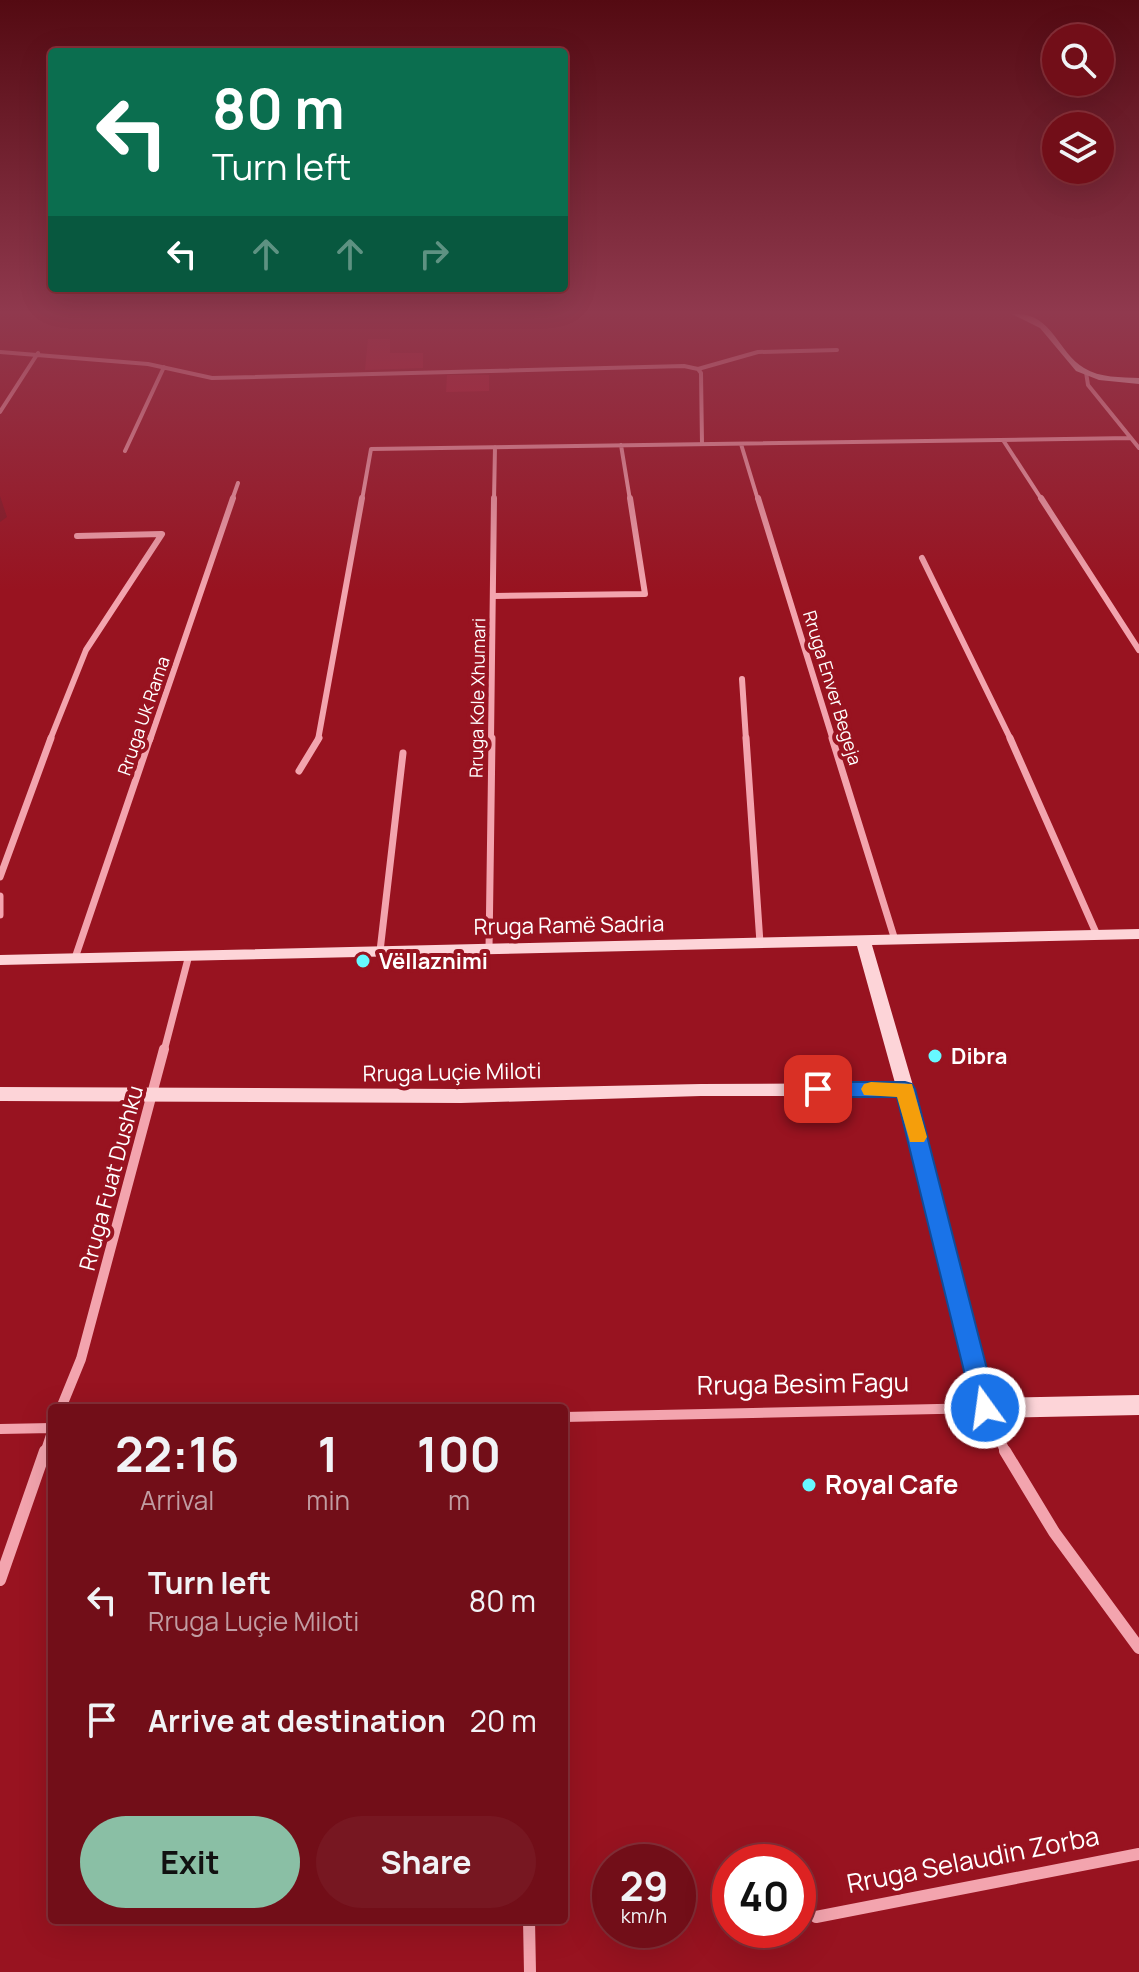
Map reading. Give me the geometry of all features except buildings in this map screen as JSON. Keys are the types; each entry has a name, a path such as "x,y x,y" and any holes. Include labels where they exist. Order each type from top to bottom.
{"street":[{"path":"125,451 146,406"},
{"path":"701,406 702,444"},
{"path":"1105,406 1139,448"},
{"path":"299,771 319,739 371,449 1131,438"},
{"path":"1003,440 1139,650"},
{"name":"Rruga Enver Begeja","path":"741,444 895,940"},
{"path":"494,596 645,594 621,445"},
{"name":"Rruga Kole Xhumari","path":"489,949 495,447"},
{"name":"Rruga Uk Rama","path":"75,958 238,483"},
{"path":"0,877 75,673 86,650 162,534 77,536"},
{"path":"922,558 995,705 1097,935"},
{"path":"742,679 760,943"},
{"path":"380,951 403,753"},
{"path":"0,896 0,915"},
{"name":"Rruga Ramë Sadria","path":"0,960 1139,934"},
{"path":"863,940 905,1089 985,1408 1000,1445 1023,1486 1139,1648"},
{"name":"Rruga Fuat Dushku","path":"63,1404 81,1359 97,1303 189,955"},
{"name":"Rruga Luçie Miloti","path":"0,1094 461,1096 685,1090 905,1089"},
{"name":"Rruga Besim Fagu","path":"568,1417 1139,1405"},
{"path":"0,1429 48,1430"},
{"path":"0,1580 48,1442"},
{"name":"Rruga Selaudin Zorba","path":"816,1917 1139,1854"},
{"path":"529,1924 530,1972"}],"slow traffic":[{"path":"871,1089 905,1089 917,1137"}],"place":[{"name":"Vëllaznimi","path":"363,961"},
{"name":"Dibra","path":"935,1056"},
{"name":"Royal Cafe","path":"809,1485"}],"route":[{"path":"818,1089 905,1089 985,1408"}]}
